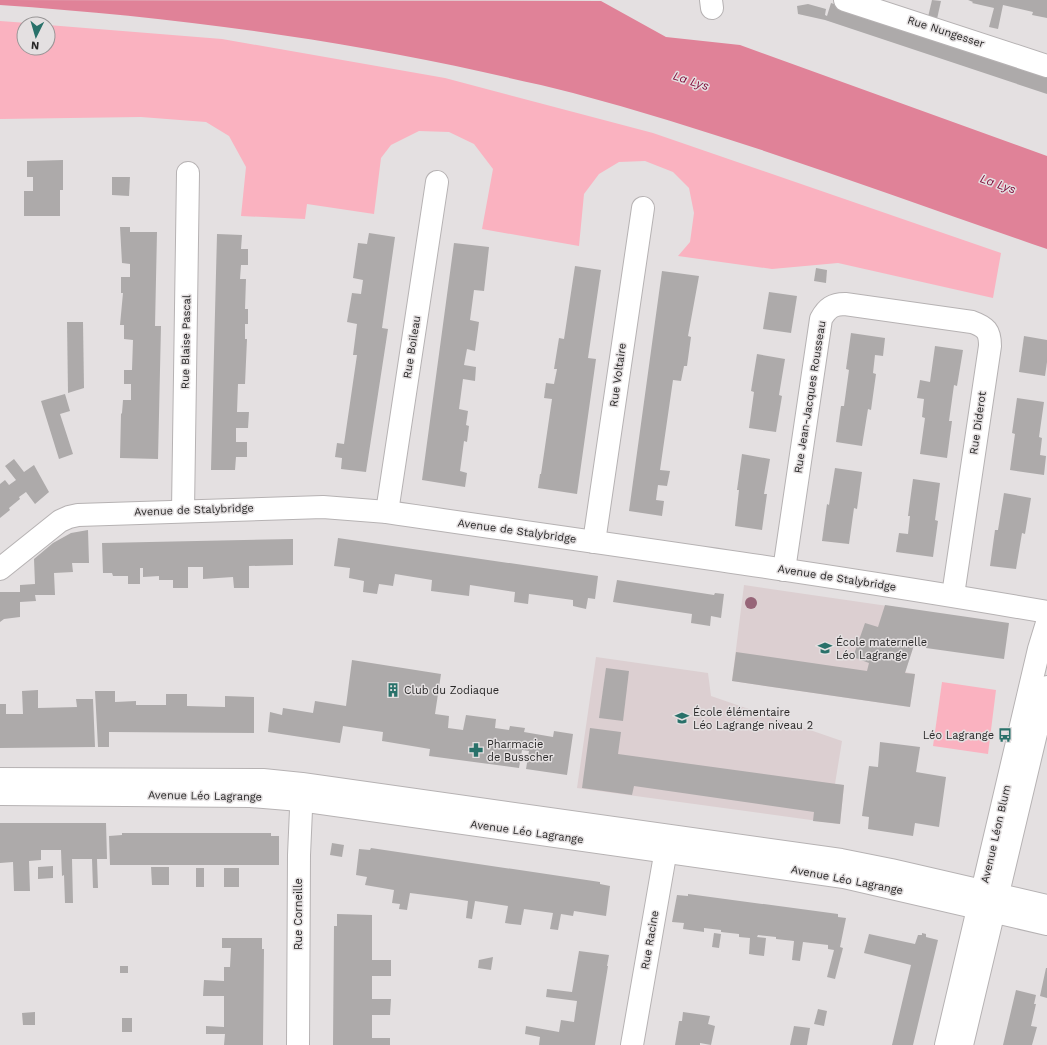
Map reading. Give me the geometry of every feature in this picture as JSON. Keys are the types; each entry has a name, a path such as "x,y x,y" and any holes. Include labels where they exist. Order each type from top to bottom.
{"street":[{"name":"Rue Nungesser","path":"845,0 1047,66"},
{"name":"Rue Blaise Pascal","path":"183,510 188,173"},
{"name":"Rue Boileau","path":"387,512 437,182"},
{"name":"Rue Voltaire","path":"594,542 643,208"},
{"name":"Rue Jean-Jacques Rousseau","path":"784,570 820,319 830,306 837,304 909,312"},
{"name":"Rue Diderot","path":"909,312 972,322 981,326 987,331 990,337 990,346 953,596"},
{"name":"Avenue de Stalybridge","path":"0,569 51,528 69,517 88,513 323,507 387,512 594,542 953,596 1047,612"},
{"name":"Avenue Léon Blum","path":"962,1045 988,901 1038,649 1047,623"},
{"name":"Avenue Léon Blum","path":"946,1045 968,949 988,901 1047,686"},
{"name":"Avenue Léo Lagrange","path":"0,779 263,780 301,792 667,843 841,860 988,901 1047,924"},
{"name":"Avenue Léo Lagrange","path":"0,794 250,796 301,792"},
{"name":"Rue Corneille","path":"298,1045 299,855 301,792"},
{"name":"Rue Racine","path":"632,1045 667,843"},
{"name":"Avenue Léo Lagrange","path":"988,901 1047,906"}],"shaded area":[{"path":"0,21 16,22 16,56 56,56 56,26 222,39 445,78 653,133 1001,253 993,298 838,263 772,269 678,256 690,242 694,213 689,188 673,172 645,161 619,162 599,174 584,194 579,246 482,229 493,169 474,144 449,132 419,131 391,145 381,158 374,214 307,204 305,219 241,216 246,167 229,136 206,122 141,117 0,119"},
{"name":"École maternelle Léo Lagrange","path":"744,585 922,611 914,645 905,672 915,674 910,707 732,681"},
{"name":"École élémentaire Léo Lagrange niveau 2","path":"596,657 708,673 711,696 842,741 835,784 844,785 840,824 577,788"},
{"path":"942,682 996,690 988,754 933,746"}],"water":[{"name":"La Lys","path":"0,0 601,1 666,37 740,45 1047,156 1047,249 752,147 633,110 551,87 363,48 303,38 121,15 0,5"}],"building":[{"path":"932,0 941,1 937,19 928,17"},
{"path":"968,0 1047,0 1047,18 1032,15 1033,12 1003,5 998,29 989,27 994,8 972,3 973,2"},
{"path":"831,3 1047,74 1047,94 825,20 798,14 797,6 808,4 826,9 825,15 827,16"},
{"path":"63,160 63,190 60,190 60,216 24,216 24,191 33,191 33,177 27,177 27,161"},
{"path":"112,177 130,177 129,196 112,195"},
{"path":"120,227 130,227 130,232 157,232 155,326 161,326 158,459 120,458 121,414 123,400 131,400 131,384 124,384 124,370 132,370 133,340 124,339 124,325 120,325 123,293 121,293 121,277 130,277 130,264 122,263"},
{"path":"369,233 395,237 382,328 388,329 366,472 341,469 342,458 335,457 337,443 344,444 357,355 353,355 357,324 347,322 352,293 361,294 363,280 353,278 358,243 367,244"},
{"path":"217,234 242,235 241,249 248,249 248,265 241,265 240,279 246,279 245,309 248,309 248,324 245,324 245,339 247,339 245,384 238,384 237,412 249,412 248,428 236,428 236,442 247,442 247,457 236,457 235,470 211,470"},
{"path":"454,243 489,247 484,291 474,290 470,320 479,322 475,351 467,349 464,365 476,367 475,381 463,379 459,409 468,411 466,425 469,426 467,442 464,441 460,471 467,473 465,487 422,480"},
{"path":"575,266 601,270 588,358 596,359 577,494 538,488 552,399 544,398 546,383 554,384 557,369 554,369 559,338 564,339"},
{"path":"816,268 827,270 826,283 814,281"},
{"path":"662,271 699,276 688,336 691,337 687,366 684,366 681,381 673,380 660,470 670,471 667,486 658,485 656,500 664,501 662,516 629,511"},
{"path":"769,292 797,296 791,333 763,329"},
{"path":"67,322 83,322 84,388 68,393"},
{"path":"851,333 885,338 883,356 875,355 873,373 876,374 871,410 868,409 862,446 836,442 841,406 844,406 849,370 846,369"},
{"path":"1024,336 1047,340 1047,362 1045,376 1019,372"},
{"path":"935,346 963,350 957,386 954,385 949,421 952,421 947,458 920,454 925,418 922,417 924,399 917,398 920,380 930,382"},
{"path":"757,354 785,359 779,395 782,396 776,432 749,428 754,392 751,391"},
{"path":"65,394 70,411 60,414 73,454 59,459 41,401"},
{"path":"1017,398 1044,402 1039,437 1042,438 1040,455 1046,456 1044,475 1010,470 1015,434 1012,433"},
{"path":"742,454 770,459 764,494 767,494 762,530 735,526 739,490 737,490"},
{"path":"14,459 24,472 34,465 49,492 35,504 26,492 9,508 10,510 0,518 0,484 5,480 9,485 16,480 5,466"},
{"path":"835,468 862,472 857,509 854,508 849,544 822,541 827,504 829,505"},
{"path":"913,479 940,483 935,520 938,521 933,557 896,552 899,533 908,534 910,516 908,516"},
{"path":"1004,493 1031,498 1025,534 1022,533 1016,569 990,566 995,530 998,530"},
{"path":"88,530 89,563 72,563 73,572 54,573 55,595 35,595 36,601 20,602 20,617 4,619 0,622 0,592 20,592 20,585 35,584 34,559 53,543 71,533"},
{"path":"338,538 598,576 595,599 588,598 586,609 573,606 573,600 529,594 528,604 514,602 515,592 470,585 469,596 431,591 432,580 395,574 393,586 379,584 377,594 363,592 364,581 349,578 350,568 334,566"},
{"path":"293,539 293,565 249,566 249,588 234,588 233,577 203,579 203,567 188,567 188,588 173,588 173,580 159,580 159,576 143,577 143,568 140,568 140,584 128,584 128,576 113,576 112,573 103,573 102,543"},
{"path":"617,580 714,595 715,593 724,594 721,618 711,616 710,626 691,623 692,614 613,602"},
{"path":"885,605 1009,623 1004,659 914,645 905,673 915,674 910,707 732,681 736,652 867,671 869,663 853,657 865,623 878,627"},
{"path":"352,660 441,674 435,714 449,716 448,728 463,730 466,715 496,719 495,728 509,730 510,726 525,728 524,732 553,737 554,731 573,734 567,775 526,769 529,751 522,750 519,768 429,756 430,749 382,741 383,732 343,726 340,743 268,732 270,712 282,715 283,708 313,713 315,701 346,706"},
{"path":"606,668 629,671 623,721 599,718"},
{"path":"38,690 38,708 77,707 76,699 93,699 95,747 0,748 0,704 6,704 6,714 23,714 22,691"},
{"path":"95,691 115,691 115,702 136,701 136,705 166,705 166,694 187,694 187,706 225,707 225,696 254,697 254,733 109,732 109,747 98,747"},
{"path":"590,728 621,732 618,754 844,785 840,824 813,821 814,812 634,786 632,795 582,788"},
{"path":"880,742 920,747 916,772 946,777 939,827 915,823 913,836 868,829 869,817 862,816 869,766 878,767"},
{"path":"0,823 106,823 107,859 97,859 98,888 93,888 92,859 72,859 73,903 65,903 61,850 41,850 41,860 29,861 30,891 14,891 13,862 0,863"},
{"path":"122,833 271,833 271,836 279,836 279,865 110,865 109,836 122,835"},
{"path":"332,843 344,845 342,857 330,855"},
{"path":"371,848 600,882 600,884 610,886 606,916 574,911 573,916 561,914 558,930 550,929 553,913 524,909 521,925 505,923 508,906 475,901 472,919 466,918 468,901 410,893 407,910 399,909 400,904 392,903 394,890 365,885 367,877 356,875 359,849 370,850"},
{"path":"53,866 53,878 38,879 38,867"},
{"path":"151,867 169,867 169,885 152,885"},
{"path":"196,868 204,868 204,887 196,887"},
{"path":"224,868 239,868 239,887 224,887"},
{"path":"688,894 838,914 838,917 846,918 840,947 843,948 835,979 827,977 834,950 828,949 828,945 803,942 800,961 792,960 794,941 758,935 757,937 766,938 764,956 749,954 750,938 739,937 739,934 704,928 704,932 683,929 684,923 672,922 677,895 688,896"},
{"path":"337,914 372,915 372,960 391,960 391,976 372,976 372,999 391,999 390,1015 372,1015 372,1038 390,1038 390,1045 333,1045 334,926 337,926"},
{"path":"714,933 721,934 719,948 712,947"},
{"path":"922,933 926,934 926,937 938,940 913,1045 892,1045 911,965 864,953 869,934 915,944 918,935 922,935"},
{"path":"222,938 262,938 262,949 264,949 263,1045 224,1045 225,1034 206,1034 206,1026 224,1027 224,996 203,996 204,980 224,981 224,967 230,967 231,948 222,948"},
{"path":"579,951 609,955 595,1045 539,1045 540,1037 525,1034 526,1026 559,1032 561,1020 574,1022 577,1001 546,997 547,989 572,992"},
{"path":"493,957 491,970 478,968 479,960"},
{"path":"120,966 128,966 128,973 120,973"},
{"path":"1047,968 1047,998 1040,996"},
{"path":"1016,990 1036,995 1034,1004 1036,1004 1031,1026 1037,1027 1032,1045 1003,1045"},
{"path":"818,1009 827,1011 824,1026 814,1024"},
{"path":"35,1012 35,1025 23,1025 22,1013"},
{"path":"683,1012 710,1016 708,1024 715,1026 711,1045 700,1043 700,1045 675,1045 679,1021 682,1021"},
{"path":"122,1018 132,1018 132,1032 122,1032"},
{"path":"794,1026 810,1028 807,1045 790,1045"}],"place":[{"name":"École maternelle Léo Lagrange","path":"825,648"},
{"name":"Club du Zodiaque","path":"393,690"},
{"name":"École élémentaire Léo Lagrange niveau 2","path":"682,718"},
{"name":"Léo Lagrange","path":"1005,735"},
{"name":"Pharmacie de Busscher","path":"476,750"}]}
